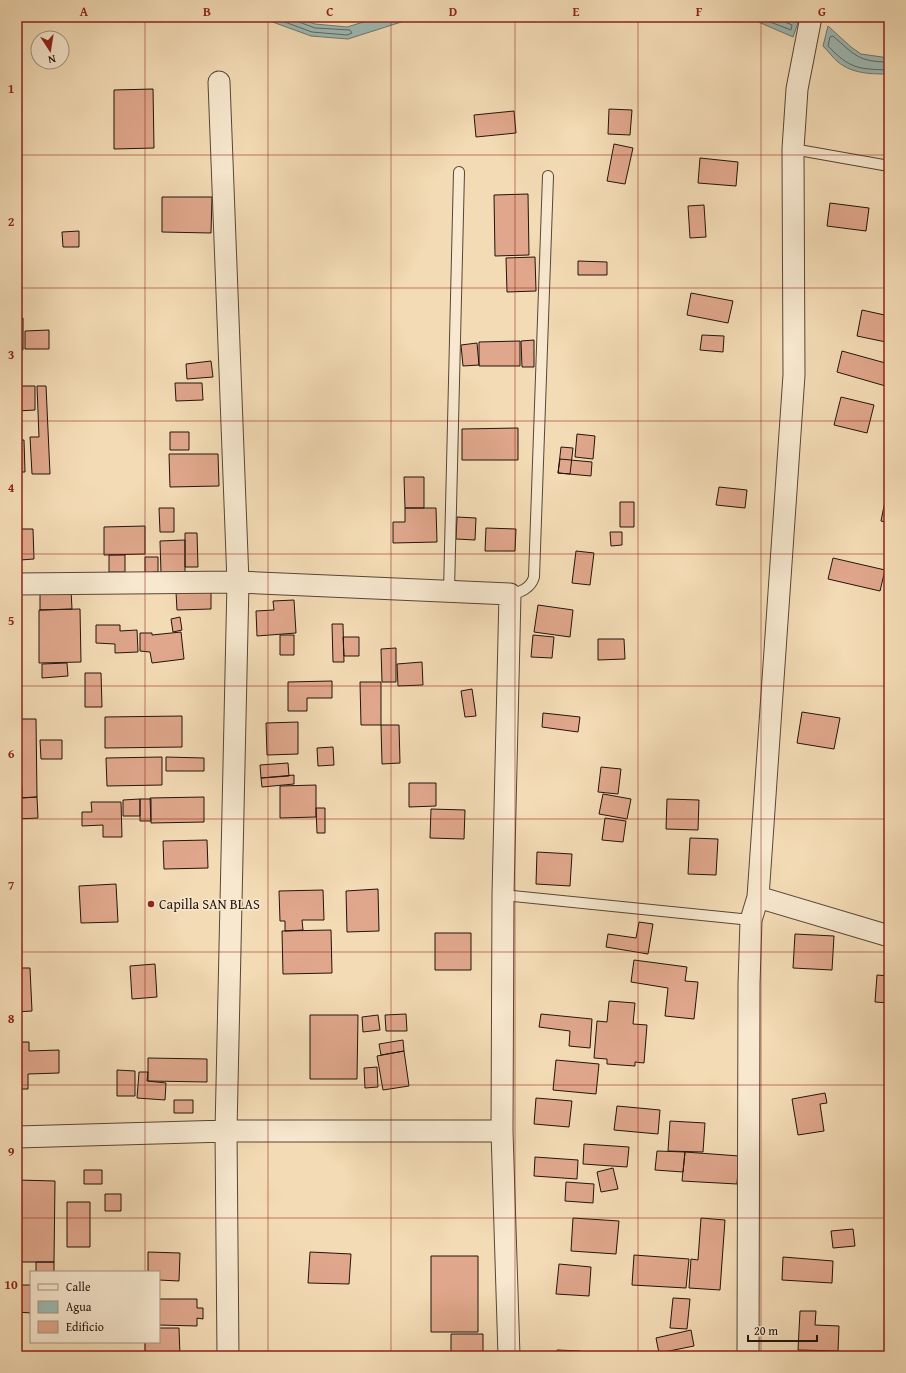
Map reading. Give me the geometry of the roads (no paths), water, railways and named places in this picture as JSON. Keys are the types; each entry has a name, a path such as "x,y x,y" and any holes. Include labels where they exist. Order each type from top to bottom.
{"street":[{"path":"748,1356 749,984 752,920 758,897 794,375 793,149 797,89 811,17"},
{"path":"219,82 238,582 226,1131 228,1356"},
{"path":"17,584 238,582 510,594 503,896 502,1131 509,1356"},
{"path":"758,897 889,936"},
{"path":"17,1137 226,1131 502,1131"}],"lane":[{"path":"793,149 889,166"},
{"path":"449,591 459,172"},
{"path":"510,594 523,590 532,583 534,577 548,176"},
{"path":"503,896 752,920"}],"water":[{"path":"259,17 296,17 315,24 347,27 380,17 417,17 348,39 311,36"},
{"path":"747,17 783,17 798,23 793,37"},
{"path":"828,26 861,54 889,58 889,74 856,71 844,66 834,59 823,46"}],"place":[{"name":"Capilla SAN BLAS","path":"151,904"}]}
